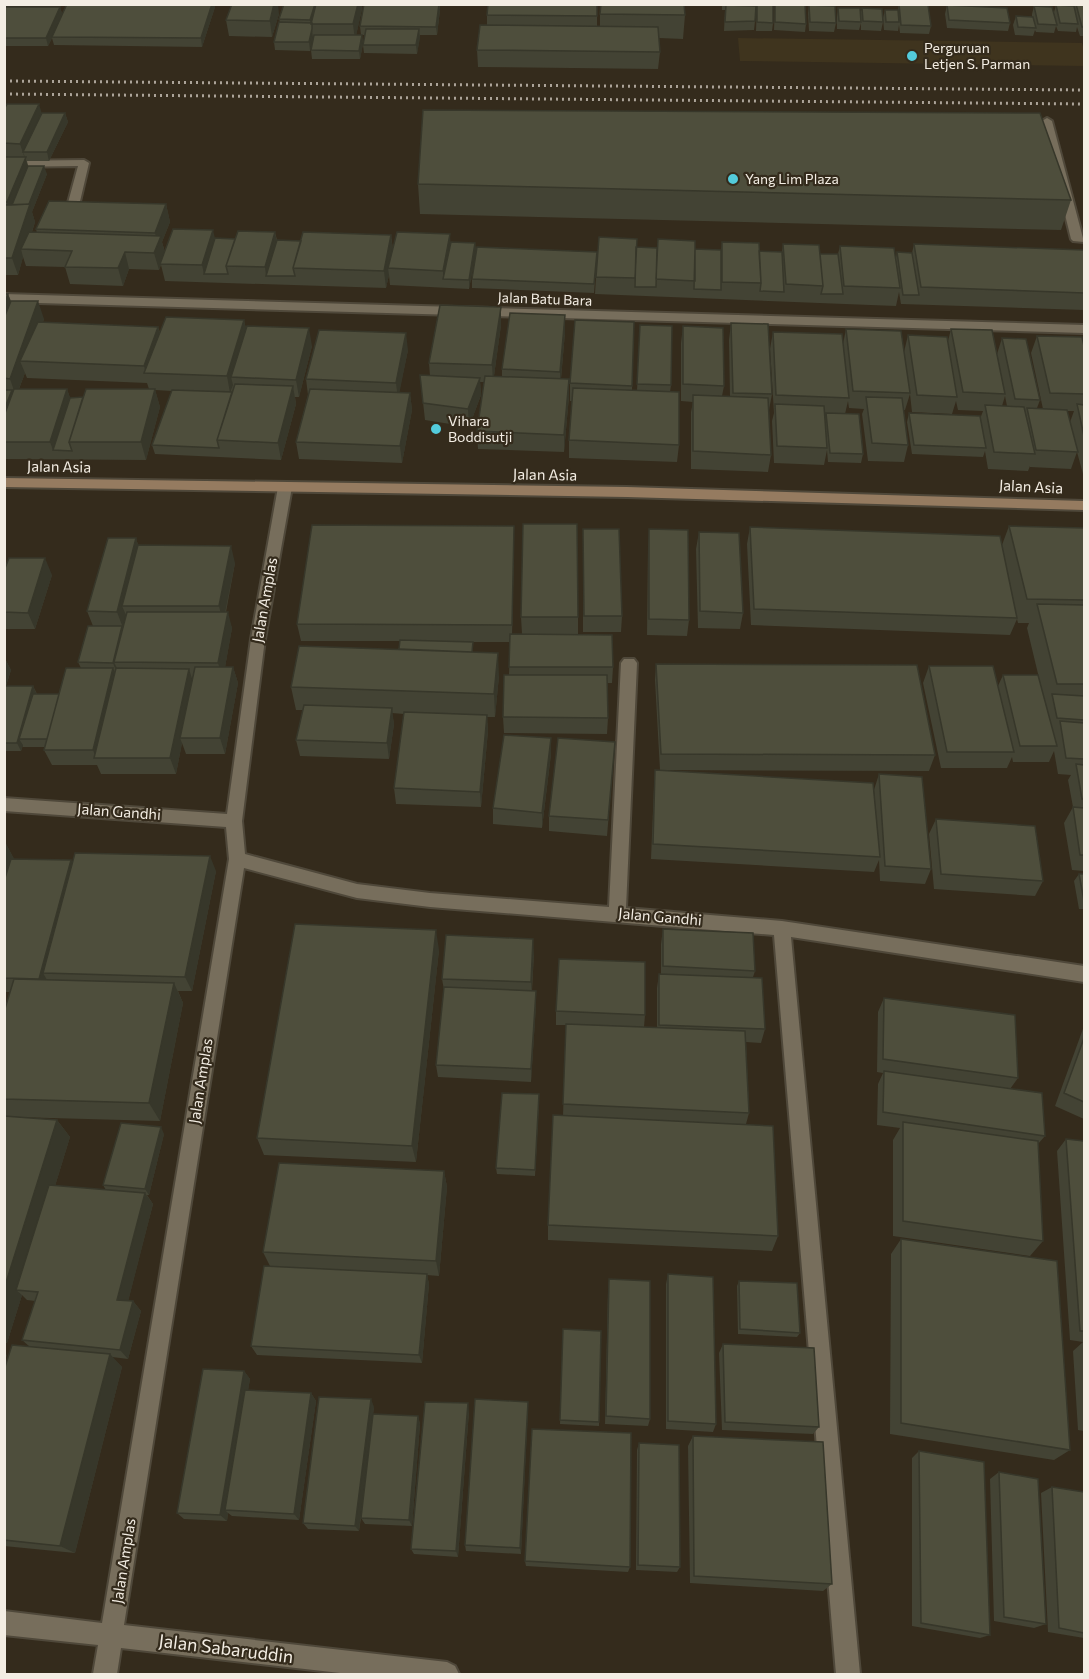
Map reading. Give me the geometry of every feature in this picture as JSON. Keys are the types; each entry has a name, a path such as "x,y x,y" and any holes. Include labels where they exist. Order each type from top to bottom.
{"main road":[{"name":"Jalan Asia","path":"4,482 627,492 1084,506"}],"street":[{"path":"1047,121 1077,239 1084,239"},
{"path":"4,164 84,163 72,210"},
{"name":"Jalan Batu Bara","path":"4,298 1084,329"},
{"name":"Jalan Amplas","path":"105,1674 237,859 234,821 258,639 285,487"},
{"path":"617,913 629,663"},
{"name":"Jalan Gandhi","path":"4,804 234,821"},
{"name":"Jalan Gandhi","path":"237,859 357,891 430,900 617,913 782,928 1084,974"},
{"path":"782,928 848,1674"},
{"name":"Jalan Sabaruddin","path":"4,1623 447,1674"}],"shaded area":[{"name":"Perguruan Letjen S. Parman","path":"738,38 1082,43 1084,66 740,61"}],"building":[{"path":"67,4 212,4 201,38 52,37"},
{"path":"232,4 274,4 270,21 226,20"},
{"path":"284,4 315,4 310,20 279,19"},
{"path":"316,4 358,4 353,24 311,24"},
{"path":"364,4 439,4 436,27 360,26"},
{"path":"488,4 597,4 597,16 487,15"},
{"path":"601,4 684,4 685,15 600,14"},
{"path":"775,4 805,5 806,24 775,22"},
{"path":"899,4 928,5 931,26 901,25"},
{"path":"1076,4 1084,4 1084,27 1082,27"},
{"path":"726,5 756,6 755,21 725,22"},
{"path":"757,5 773,5 773,23 757,22"},
{"path":"809,5 835,6 836,23 810,22"},
{"path":"947,5 1007,8 1010,23 949,20"},
{"path":"1056,5 1074,6 1078,24 1060,23"},
{"path":"1034,6 1052,7 1057,25 1038,24"},
{"path":"4,7 60,7 46,38 4,38"},
{"path":"838,8 860,8 861,22 839,21"},
{"path":"862,8 882,9 883,22 863,21"},
{"path":"885,10 898,10 899,22 886,22"},
{"path":"1016,16 1033,17 1036,28 1018,27"},
{"path":"279,22 312,23 309,42 274,42"},
{"path":"480,25 658,27 660,52 477,50"},
{"path":"366,29 419,29 416,45 363,45"},
{"path":"314,35 362,35 359,51 311,50"},
{"path":"7,104 39,104 20,144 4,143 4,109"},
{"name":"Yang Lim Plaza","path":"423,110 1040,113 1071,200 418,184"},
{"path":"42,113 65,113 47,152 23,152"},
{"path":"4,157 26,157 7,202 4,202"},
{"path":"28,166 44,166 29,204 12,205"},
{"path":"49,201 166,204 155,233 36,229"},
{"path":"30,204 12,258 4,258 4,205"},
{"path":"173,229 213,230 202,265 160,264"},
{"path":"238,231 275,232 265,267 226,266"},
{"path":"29,232 161,236 154,253 125,252 118,268 65,267 72,251 21,249"},
{"path":"303,232 391,235 384,271 293,268"},
{"path":"397,232 450,234 443,271 388,268"},
{"path":"599,237 637,239 635,278 596,277"},
{"path":"215,238 235,239 226,266 228,274 204,274"},
{"path":"658,239 695,241 695,281 656,279"},
{"path":"277,240 301,241 293,268 295,276 266,276"},
{"path":"451,242 475,243 469,280 443,279"},
{"path":"722,242 759,243 761,283 722,282"},
{"path":"783,244 819,245 823,286 786,284"},
{"path":"914,244 1084,250 1084,293 921,287"},
{"path":"840,246 894,248 900,288 844,286"},
{"path":"477,247 597,252 594,284 472,279"},
{"path":"636,247 657,248 656,287 635,287"},
{"path":"695,249 721,250 721,290 694,289"},
{"path":"759,251 782,252 784,292 760,291"},
{"path":"897,252 912,253 919,295 903,295"},
{"path":"820,254 838,254 843,294 821,294 823,286"},
{"path":"11,301 38,301 10,379 4,378 4,318"},
{"path":"440,305 501,307 492,365 429,363"},
{"path":"510,313 565,315 560,372 502,369"},
{"path":"166,317 244,320 227,376 144,373"},
{"path":"575,320 634,322 632,386 570,383"},
{"path":"38,322 158,327 144,366 20,361"},
{"path":"731,323 768,324 772,394 733,393"},
{"path":"640,325 672,326 671,385 637,384"},
{"path":"247,326 309,328 296,380 231,377"},
{"path":"683,326 723,328 724,386 683,384"},
{"path":"846,329 901,331 910,393 853,391"},
{"path":"951,329 992,330 1005,394 963,392"},
{"path":"319,330 406,333 396,383 306,379"},
{"path":"773,332 842,334 849,398 776,395"},
{"path":"908,335 947,337 957,397 917,395"},
{"path":"1037,336 1082,337 1084,394 1050,393"},
{"path":"1002,338 1026,339 1040,400 1015,399"},
{"path":"420,375 480,378 468,409 423,403"},
{"path":"485,376 569,379 564,435 477,431"},
{"path":"235,384 293,386 278,443 217,440"},
{"path":"573,388 679,392 679,445 569,440"},
{"path":"14,389 67,389 50,442 4,442 4,416"},
{"path":"86,389 155,389 141,442 69,442"},
{"path":"310,389 410,393 400,446 296,442"},
{"path":"4,390 12,390 4,410"},
{"path":"172,390 232,392 217,440 219,448 152,445"},
{"path":"693,395 768,398 771,455 693,451"},
{"path":"83,397 69,442 72,451 53,450 70,398"},
{"path":"866,397 902,398 908,445 872,443"},
{"path":"775,404 824,406 827,448 777,446"},
{"path":"1077,404 1084,405 1084,436"},
{"path":"985,405 1024,407 1035,454 994,452"},
{"path":"1027,408 1067,410 1078,452 1036,450"},
{"path":"826,413 859,414 863,454 830,453"},
{"path":"909,413 980,416 986,448 914,445"},
{"path":"523,524 577,524 578,617 521,617"},
{"path":"312,525 514,526 512,625 297,624"},
{"path":"1009,526 1084,528 1084,600 1027,599"},
{"path":"750,527 1000,536 1017,618 754,609"},
{"path":"583,529 619,529 622,616 584,616"},
{"path":"649,529 688,530 689,620 649,619"},
{"path":"699,532 739,533 743,613 700,611"},
{"path":"108,538 136,538 117,612 87,611"},
{"path":"138,545 231,546 219,606 122,606"},
{"path":"9,558 45,558 28,613 4,612 4,571"},
{"path":"1037,604 1084,605 1084,684 1057,684"},
{"path":"127,612 228,612 218,663 114,662"},
{"path":"88,626 122,626 113,663 78,662"},
{"path":"510,634 612,635 613,667 509,667"},
{"path":"400,640 473,642 472,652 399,649"},
{"path":"299,646 498,653 494,694 291,687"},
{"path":"656,664 917,665 935,755 661,754"},
{"path":"929,666 993,666 1014,752 947,752"},
{"path":"195,667 233,667 220,738 180,738"},
{"path":"66,668 113,668 93,750 44,750"},
{"path":"116,668 189,669 170,758 94,758"},
{"path":"504,675 607,675 608,718 503,717"},
{"path":"1003,675 1038,675 1057,746 1020,746"},
{"path":"4,686 33,686 17,743 4,743"},
{"path":"33,694 59,694 47,739 19,739"},
{"path":"1052,694 1084,696 1084,720 1057,718"},
{"path":"304,705 392,708 387,743 296,740"},
{"path":"404,712 487,715 480,792 394,788"},
{"path":"1060,721 1084,723 1084,759 1066,758"},
{"path":"504,735 551,738 542,813 493,808"},
{"path":"558,738 615,742 608,820 549,816"},
{"path":"1076,764 1084,765 1084,799 1082,799"},
{"path":"655,770 873,783 880,857 653,844"},
{"path":"879,774 922,777 931,869 885,866"},
{"path":"1073,807 1084,808 1084,855 1080,855"},
{"path":"936,819 1035,826 1043,881 941,874"},
{"path":"75,853 210,856 185,977 43,973"},
{"path":"11,859 71,860 39,979 4,978 4,881"},
{"path":"1079,874 1084,874 1084,901"},
{"path":"295,924 436,930 412,1146 257,1138"},
{"path":"663,929 753,933 755,971 663,966"},
{"path":"446,935 533,939 531,982 442,979"},
{"path":"559,959 645,962 645,1015 556,1011"},
{"path":"659,974 762,978 765,1029 659,1025"},
{"path":"14,979 174,983 149,1103 4,1099 4,1012"},
{"path":"444,987 536,991 531,1069 436,1065"},
{"path":"884,998 1015,1015 1018,1078 883,1059"},
{"path":"566,1024 745,1031 749,1113 563,1104"},
{"path":"1084,1038 1084,1102 1064,1093"},
{"path":"884,1071 1042,1093 1045,1136 883,1112"},
{"path":"502,1093 539,1094 535,1170 496,1168"},
{"path":"553,1115 773,1126 778,1236 548,1225"},
{"path":"4,1116 57,1120 4,1289"},
{"path":"903,1122 1038,1141 1043,1241 903,1221"},
{"path":"121,1123 161,1127 145,1189 103,1185"},
{"path":"1066,1139 1084,1141 1084,1331 1080,1331"},
{"path":"279,1163 444,1171 436,1261 263,1252"},
{"path":"49,1185 145,1193 117,1300 133,1301 120,1350 22,1340 38,1292 16,1290"},
{"path":"901,1239 1057,1261 1070,1450 901,1423"},
{"path":"264,1266 427,1274 419,1355 251,1346"},
{"path":"668,1274 713,1277 716,1424 668,1421"},
{"path":"609,1279 650,1281 650,1419 606,1416"},
{"path":"739,1281 797,1283 800,1333 740,1329"},
{"path":"563,1329 601,1331 599,1422 560,1420"},
{"path":"723,1344 814,1348 819,1427 725,1422"},
{"path":"12,1345 110,1354 60,1546 4,1540 4,1370"},
{"path":"203,1369 244,1371 220,1515 177,1513"},
{"path":"245,1390 311,1393 294,1514 225,1510"},
{"path":"319,1397 371,1399 355,1526 303,1523"},
{"path":"475,1399 528,1402 520,1548 465,1545"},
{"path":"425,1402 468,1403 456,1551 411,1549"},
{"path":"373,1414 418,1416 409,1520 361,1518"},
{"path":"532,1429 631,1433 630,1567 525,1561"},
{"path":"693,1436 823,1442 832,1584 694,1576"},
{"path":"639,1443 679,1445 680,1567 638,1565"},
{"path":"919,1451 984,1462 990,1635 921,1623"},
{"path":"999,1472 1038,1479 1046,1624 1004,1617"},
{"path":"1052,1487 1084,1492 1084,1633 1059,1628"}],"railway":[{"path":"4,81 1084,90"},
{"path":"4,94 1084,104"}],"place":[{"name":"Perguruan Letjen S. Parman","path":"912,56"},
{"name":"Yang Lim Plaza","path":"733,179"},
{"name":"Vihara Boddisutji","path":"436,429"}]}
